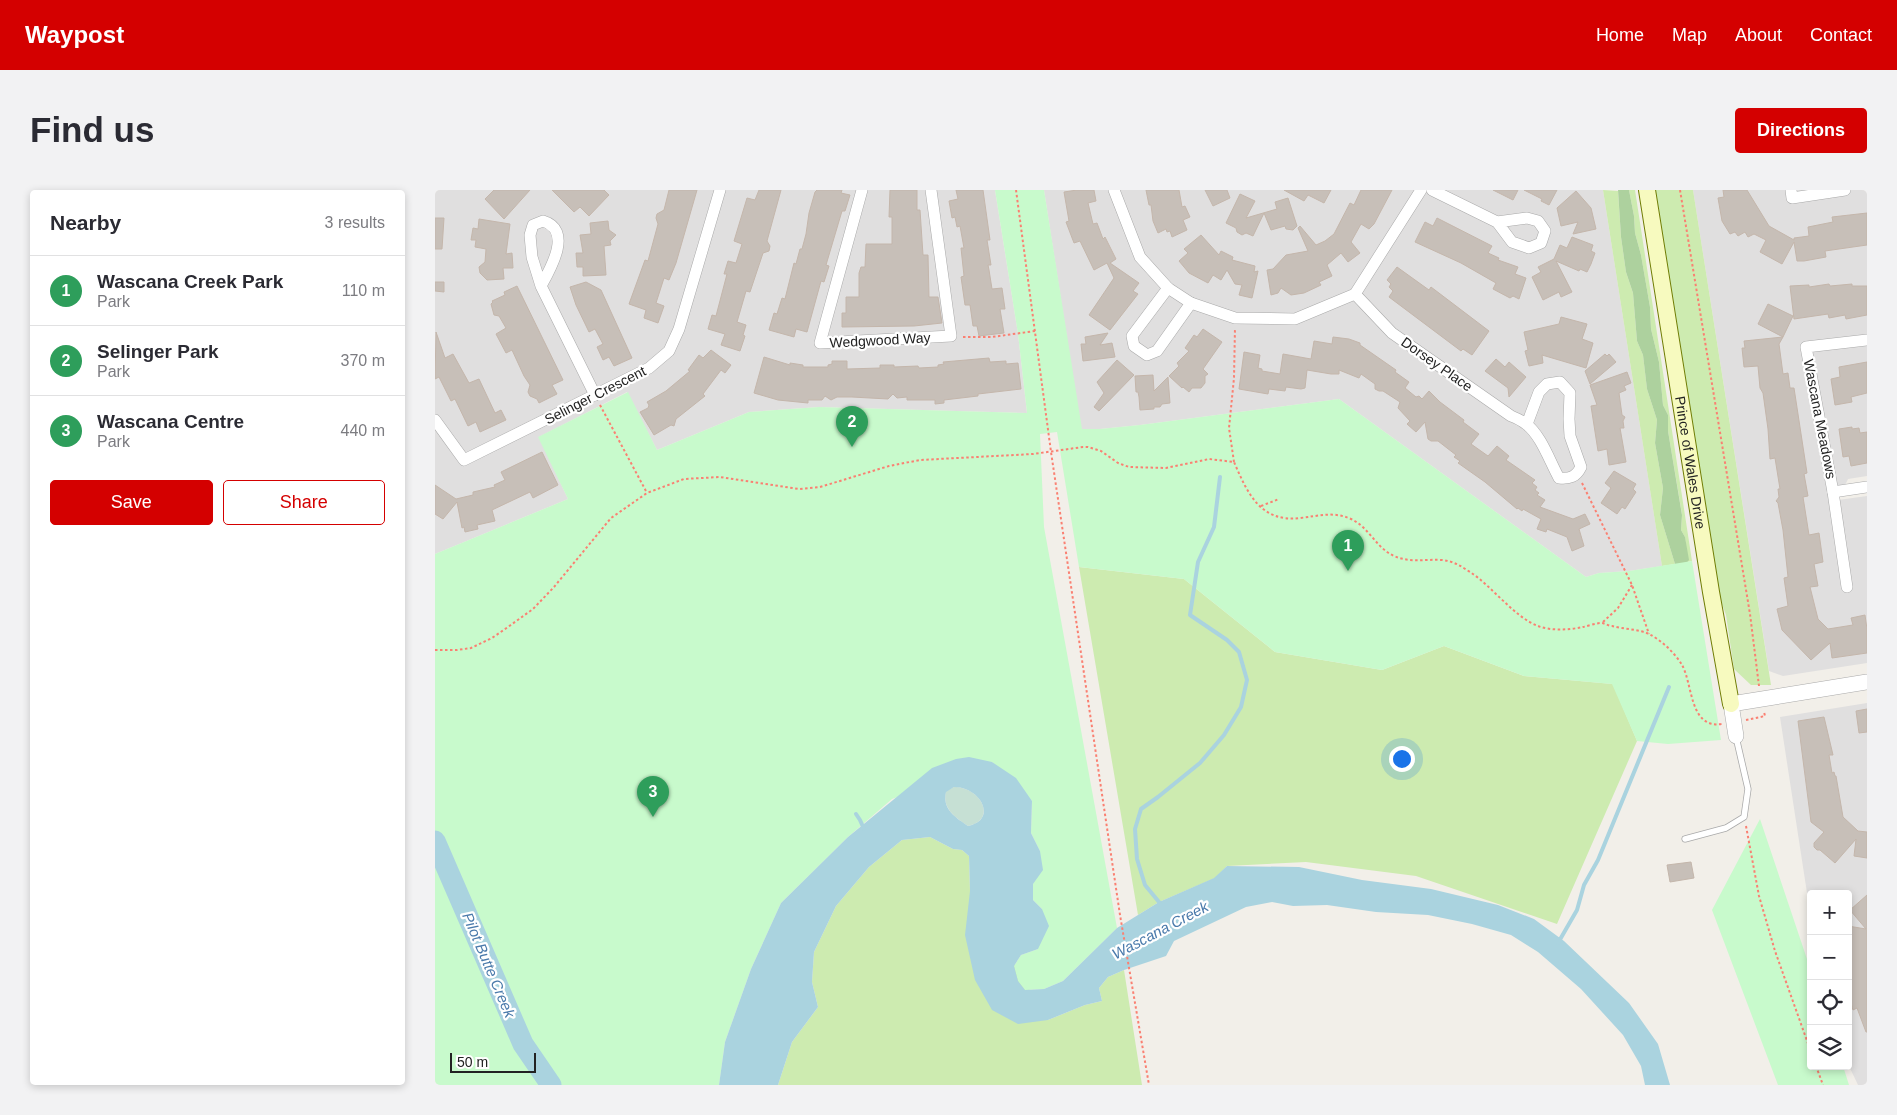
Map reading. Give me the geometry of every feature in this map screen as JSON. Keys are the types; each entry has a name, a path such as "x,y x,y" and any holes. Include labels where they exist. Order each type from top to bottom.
{"main road":[{"name":"Prince of Wales Drive","path":"1647,190 1731,704"}],"street":[{"name":"Selinger Crescent","path":"435,420 464,460 649,368 669,351 679,328 720,190"},
{"name":"Wedgwood Way","path":"862,190 820,343 951,336 931,190"},
{"path":"1114,190 1140,258 1168,288 1191,303 1235,318 1295,319 1355,294 1421,190"},
{"path":"1431,190 1497,222"},
{"path":"1791,190 1792,198 1845,190"},
{"path":"541,286 553,263 558,244 558,232 551,223 543,221 533,225 530,235 532,256 541,286 595,395"},
{"path":"1168,288 1132,336 1134,346 1147,355 1157,351 1191,303"},
{"name":"Dorsey Place","path":"1355,294 1392,333 1511,416 1527,424 1541,440 1548,459 1559,478 1569,479 1577,475"},
{"name":"Wascana Meadows","path":"1847,586 1833,492 1806,347 1867,340"},
{"path":"1527,424 1539,392 1547,384 1560,382 1570,394 1570,436 1581,467 1577,475"},
{"name":"Wascana Meadows","path":"1833,492 1867,487"},
{"path":"1731,704 1867,682"},
{"name":"Prince of Wales Drive","path":"1731,704 1735,729"}],"lane":[{"path":"1685,839 1726,828 1744,816 1749,789 1735,729"}],"path":[{"path":"1017,190 1051,452 1120,915 1149,1085"},
{"path":"1603,623 1609,626 1649,634 1674,654 1682,666 1694,706 1700,717 1707,722 1735,729 1765,716 1680,190"},
{"path":"1235,318 1234,378 1229,428 1234,462 1245,489 1253,500 1273,516 1286,519 1338,514 1353,520 1363,526 1380,547 1392,555 1405,560 1442,560 1455,563 1472,573 1524,618 1537,626 1575,629 1603,623 1618,608 1632,585"},
{"path":"951,336 992,337 1035,331"},
{"path":"595,395 647,493"},
{"path":"435,650 471,648 492,638 533,609 554,588 611,518 647,493 684,479 720,477 799,490 820,487 889,466 920,460 1033,454 1088,446 1101,451 1117,463 1129,467 1166,468 1209,459 1234,462"},
{"path":"1577,475 1632,585 1649,634"},
{"path":"1261,506 1279,499"},
{"path":"1744,816 1759,896 1775,951 1807,1041"},
{"path":"1817,1070 1823,1085"}],"shaded area":[{"path":"435,190 995,190 1018,334 1027,413 819,407 749,412 657,450 627,392 539,437 568,499 435,554"},
{"path":"1044,190 1603,190 1662,566 1599,573 1586,577 1339,399 1140,425 1081,429"},
{"path":"1693,190 1867,190 1867,476 1848,479 1838,500 1867,496 1867,663 1783,676 1769,671"},
{"path":"1867,703 1867,1085 1858,1085 1851,1070 1852,890 1807,890 1807,893 1780,717"}],"green space":[{"path":"995,190 1044,190 1082,429 1140,425 1339,399 1586,577 1599,573 1629,571 1692,561 1721,740 1668,744 1637,741 1612,684 1524,676 1444,646 1382,670 1275,652 1184,579 1079,567 1057,432 1040,434 1044,527 1117,928 1063,981 1044,989 1025,990 1018,981 1014,966 1021,955 1038,949 1042,909 1033,900 1033,884 1040,851 1031,833 1032,801 992,762 892,799 848,837 781,903 751,969 725,1042 719,1085 435,1085 435,554 568,499 538,437 628,392 657,450 749,412 819,407 1027,413 1018,334"},
{"path":"1603,190 1618,191 1621,237 1626,272 1633,293 1637,341 1643,355 1647,389 1657,420 1655,443 1663,488 1660,515 1675,564 1662,566"},
{"path":"1618,190 1629,190 1634,216 1635,233 1641,255 1650,307 1651,329 1659,362 1663,405 1668,415 1668,431 1682,515 1681,530 1685,537 1689,560 1674,577 1675,564 1660,515 1663,488 1655,443 1657,420 1647,389 1643,355 1637,341 1633,293 1626,272 1621,237"},
{"path":"1629,190 1635,190 1692,561 1687,562 1685,537 1681,530 1682,514 1668,431 1668,415 1663,405 1659,362 1651,329 1650,307 1641,255 1635,233"},
{"path":"1651,190 1693,190 1771,685 1751,685 1734,669 1726,615 1712,577"},
{"path":"1079,567 1184,579 1275,652 1382,670 1444,646 1524,676 1613,684 1637,741 1557,924 1416,876 1306,862 1227,866 1215,878 1159,902 1138,915"},
{"path":"954,787 964,788 972,792 982,804 984,811 977,823 968,826 954,816 948,808 945,797 946,791"},
{"path":"1760,819 1807,959 1807,1070 1844,1070 1849,1085 1778,1085 1712,910"},
{"path":"930,837 953,849 962,850 969,856 970,891 1048,1020 1085,1005 1102,1001 1099,988 1108,977 1124,970 1142,1085 778,1085 792,1042 818,1007 812,982 814,952 836,906 869,867 902,840"}],"water":[{"name":"Wascana Creek","path":"969,757 992,762 1016,778 1032,801 1031,833 1040,851 1043,870 1033,884 1033,900 1042,909 1049,926 1038,949 1021,955 1014,966 1018,981 1025,990 1044,989 1063,981 1117,928 1159,902 1214,878 1227,866 1299,867 1362,880 1431,889 1498,905 1534,919 1564,941 1629,1003 1658,1044 1670,1085 1645,1085 1641,1066 1623,1035 1581,989 1538,952 1511,935 1472,924 1428,915 1376,912 1327,905 1293,906 1272,902 1246,907 1174,941 1166,956 1108,977 1099,988 1102,1001 1085,1005 1048,1020 1018,1024 992,1010 975,980 965,935 970,891 969,856 962,850 953,849 930,837 902,840 869,867 836,906 814,952 812,982 818,1007 792,1042 778,1085 719,1085 725,1042 751,969 781,903 848,837 932,768 956,759","holes":["954,787 964,788 978,798 984,811 977,823 968,826 951,812 945,798 946,792"]}],"building":[{"path":"494,190 530,190 504,219 485,199"},
{"path":"552,190 604,190 609,195 589,216 580,207 574,212"},
{"path":"669,190 697,190 676,263 669,280 664,278 656,303 664,306 658,323 644,318 646,310 629,304 645,260 648,261 658,224 657,214 664,210"},
{"path":"759,190 781,190 767,241 770,246 769,251 763,253 750,292 746,291 737,322 746,325 740,351 721,345 725,334 708,329 712,315 716,316 727,274 724,274 728,261 736,263 742,244 734,241 747,198 755,200"},
{"path":"817,190 842,190 841,193 850,195 845,211 842,211 826,265 829,266 824,282 821,281 807,332 796,329 794,337 769,330 774,313 777,314 782,298 785,299 794,263 796,264 800,249 802,249 809,213"},
{"path":"890,190 917,190 917,210 920,210 923,255 928,255 929,297 938,297 942,323 914,326 842,327 842,313 846,313 846,297 859,297 859,273 861,267 865,267 866,244 892,244 892,217 889,217"},
{"path":"956,190 983,190 990,240 987,240 991,265 988,265 992,289 1002,288 1005,309 1000,309 1004,333 979,336 977,326 973,326 970,305 965,305 961,277 964,276 961,248 964,248 960,226 957,227 955,217 952,218 949,201 958,199"},
{"path":"1094,190 1096,201 1088,203 1093,224 1097,223 1103,239 1105,237 1116,259 1110,263 1139,283 1133,291 1138,294 1110,330 1089,315 1114,278 1107,263 1094,270 1080,241 1074,243 1066,222 1069,221 1064,192"},
{"path":"1146,190 1179,190 1182,207 1185,206 1190,217 1183,220 1187,230 1172,237 1170,231 1167,232 1166,229 1158,233 1153,221 1151,205 1149,205"},
{"path":"1205,190 1227,190 1230,198 1213,206"},
{"path":"1284,190 1331,190 1324,203 1308,195 1304,201"},
{"path":"1361,190 1392,190 1374,224 1369,229 1361,224 1351,242 1360,253 1348,262 1341,253 1327,265 1332,276 1319,282 1321,285 1304,293 1291,295 1281,288 1278,293 1271,295 1267,270 1273,269 1286,255 1308,251 1298,228 1300,226 1316,245 1325,241 1334,234 1350,203 1354,205"},
{"path":"1493,190 1518,190 1513,200"},
{"path":"1524,190 1557,190 1549,205 1541,201 1542,199"},
{"path":"1723,190 1747,190 1769,226 1794,240 1794,238 1809,236 1808,227 1833,222 1832,217 1867,213 1867,245 1825,251 1826,257 1797,261 1794,242 1782,264 1760,252 1766,240 1754,234 1748,237 1745,232 1738,236 1735,232 1730,234 1722,221 1718,198 1724,197"},
{"path":"1576,191 1591,208 1596,229 1573,234 1578,222 1561,226 1557,208"},
{"path":"1240,194 1255,201 1246,218 1277,209 1275,202 1288,198 1297,226 1293,230 1286,229 1285,226 1271,230 1264,213 1253,236 1246,233 1242,235 1237,232 1236,228 1226,223"},
{"path":"435,218 444,218 442,249 435,249"},
{"path":"1437,218 1492,246 1488,253 1499,258 1498,260 1518,267 1515,274 1526,278 1519,299 1513,296 1510,298 1493,289 1496,283 1461,263 1415,242 1425,222 1433,226"},
{"path":"479,219 510,224 506,254 512,253 513,268 503,268 504,279 487,280 480,273 479,267 485,262 486,249 475,247 476,240 471,240 473,228 478,229"},
{"path":"608,221 609,230 616,235 610,241 611,245 604,246 606,275 583,276 583,267 577,267 576,253 583,253 580,235 591,234 590,223"},
{"path":"1201,235 1219,255 1221,251 1233,257 1232,260 1255,266 1254,272 1258,271 1252,298 1239,295 1242,285 1235,284 1227,270 1221,280 1213,275 1208,283 1189,273 1179,261 1188,253 1184,249"},
{"path":"1572,237 1593,245 1591,251 1595,253 1591,264 1587,272 1580,269 1579,271 1556,261 1572,292 1561,297 1559,292 1543,300 1532,277 1541,272 1538,267 1554,259 1560,245 1567,248"},
{"path":"1397,267 1429,290 1431,287 1489,331 1472,355 1463,349 1461,351 1389,297 1393,291 1389,287 1391,284 1387,280"},
{"path":"435,282 444,282 444,292 435,291"},
{"path":"586,282 601,290 632,358 614,366 609,357 603,360 597,347 603,344 595,329 589,332 570,287"},
{"path":"1829,284 1830,286 1852,284 1852,286 1867,286 1867,315 1846,319 1845,315 1829,318 1828,314 1794,319 1790,286 1809,285 1809,287"},
{"path":"517,286 563,380 552,385 557,394 539,403 537,399 530,396 528,392 530,385 512,350 506,353 496,334 506,328 499,316 494,315 492,301 505,295 504,292"},
{"path":"1768,304 1793,316 1783,337 1758,324"},
{"path":"1561,317 1587,324 1582,339 1593,343 1586,368 1542,355 1543,363 1529,366 1525,351 1528,350 1524,332 1559,324"},
{"path":"1203,329 1222,342 1203,369 1208,374 1205,376 1205,383 1201,388 1192,388 1189,392 1169,376 1179,366 1177,363 1189,351 1185,348 1194,335 1197,337"},
{"path":"436,332 445,358 453,354 469,383 479,379 495,413 501,410 506,420 480,432 476,422 468,426 455,399 451,401 439,377 435,379"},
{"path":"1108,333 1100,345 1112,343 1115,357 1083,361 1081,344 1086,344 1085,337"},
{"path":"1333,337 1349,339 1360,343 1360,345 1396,370 1395,372 1409,382 1405,388 1416,397 1419,396 1422,399 1429,391 1479,434 1471,444 1488,456 1497,446 1509,456 1506,460 1535,480 1532,483 1537,487 1535,490 1539,493 1537,495 1545,500 1540,507 1573,519 1585,514 1590,524 1579,529 1584,546 1572,551 1567,537 1547,529 1546,532 1537,529 1541,519 1523,509 1522,511 1517,509 1485,482 1458,463 1460,461 1454,457 1456,455 1438,441 1428,439 1425,422 1416,432 1407,424 1410,421 1398,408 1400,402 1383,391 1375,389 1375,384 1361,374 1359,378 1339,370 1339,374 1331,374 1307,370 1305,388 1286,387 1285,391 1269,389 1268,394 1239,389 1244,352 1260,355 1258,368 1262,369 1262,371 1280,374 1283,354 1311,359 1314,341 1332,344"},
{"path":"1783,337 1779,344 1783,374 1788,373 1790,388 1794,388 1807,473 1804,474 1808,496 1803,497 1809,535 1819,533 1823,562 1814,564 1818,586 1810,587 1818,619 1828,629 1853,625 1851,618 1865,615 1867,653 1832,658 1830,643 1811,660 1782,630 1777,609 1788,606 1784,578 1788,577 1783,530 1776,501 1779,497 1778,489 1780,489 1775,458 1770,459 1768,429 1758,366 1744,367 1742,348 1745,348 1744,341"},
{"path":"711,350 731,365 725,373 721,370 703,394 705,396 676,419 674,426 671,425 654,435 640,412 648,408 647,402 666,391 690,371 688,370 699,355 703,358"},
{"path":"1605,354 1607,356 1609,354 1616,362 1590,384 1585,371"},
{"path":"764,357 790,365 790,363 803,365 803,367 828,367 828,365 832,364 832,361 847,361 847,369 880,368 880,365 894,365 894,367 918,366 919,368 938,367 938,365 944,364 943,362 989,358 990,362 1006,361 1006,364 1018,363 1021,389 978,394 978,396 944,400 944,403 935,404 935,400 907,400 907,397 897,398 893,394 888,399 837,397 831,400 825,396 822,400 808,400 808,403 778,400 754,393"},
{"path":"1496,359 1505,367 1509,362 1526,377 1509,397 1508,388 1485,371"},
{"path":"1117,360 1134,375 1099,411 1094,407 1104,393 1097,382"},
{"path":"1867,362 1867,393 1851,397 1852,402 1835,405 1831,379 1840,377 1839,367"},
{"path":"1627,372 1631,383 1624,386 1626,390 1619,393 1622,415 1625,417 1623,421 1624,428 1620,428 1626,462 1609,465 1607,449 1598,451 1591,406 1597,405 1590,385"},
{"path":"1153,375 1154,391 1168,377 1170,403 1154,407 1154,409 1140,410 1135,376"},
{"path":"1852,427 1852,429 1859,428 1860,433 1867,432 1867,463 1851,466 1849,456 1843,457 1839,429"},
{"path":"542,452 558,485 533,498 530,492 492,510 495,521 477,525 478,529 465,532 464,527 462,528 457,502 443,519 435,514 435,485 456,499 473,495 473,492 495,487 494,485 505,480 501,472"},
{"path":"1614,471 1636,484 1633,489 1636,492 1625,509 1622,507 1617,514 1601,503 1611,488 1605,483"},
{"path":"1867,709 1867,732 1859,733 1856,711"},
{"path":"1824,717 1833,755 1829,755 1832,773 1834,772 1836,776 1843,817 1858,831 1867,832 1867,858 1854,856 1856,839 1835,863 1814,847 1814,843 1824,832 1811,822 1798,721"},
{"path":"1691,862 1694,878 1670,882 1667,865"},
{"path":"1867,895 1867,1032 1857,1008 1853,1010 1852,1007 1852,927 1866,929 1852,912 1852,908"}],"waterway":[{"path":"1161,906 1145,885 1137,859 1135,829 1141,809 1200,763 1224,735 1241,707 1247,680 1239,652 1227,640 1190,615 1198,562 1214,527 1220,477"},
{"path":"1558,943 1577,910 1584,885 1598,860 1669,687"},
{"path":"856,814 864,829"},
{"name":"Pilot Butte Creek","path":"435,841 523,1044 551,1085"}],"place":[{"name":"Selinger Park","path":"852,447"},
{"name":"Wascana Creek Park","path":"1348,571"},
{"name":"Wascana Centre","path":"653,817"}]}
